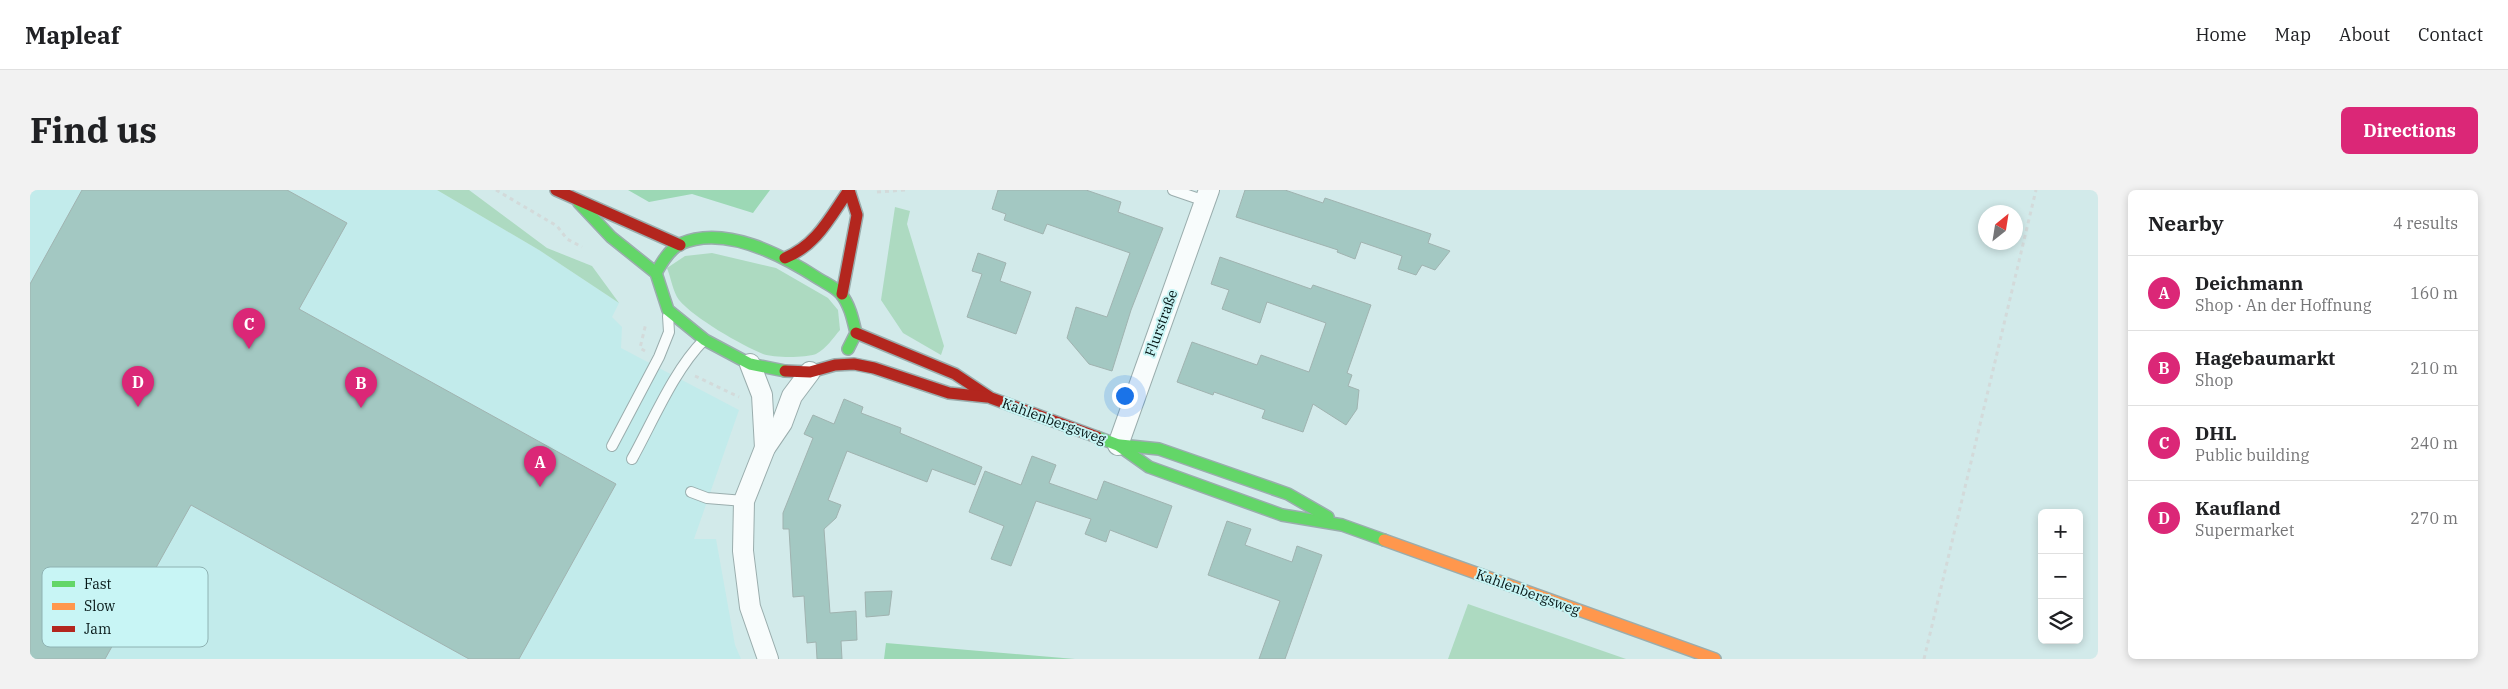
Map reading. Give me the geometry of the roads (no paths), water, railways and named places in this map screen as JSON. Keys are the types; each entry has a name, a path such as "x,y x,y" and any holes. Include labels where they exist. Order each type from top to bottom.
{"street":[{"path":"556,190 579,203 630,221 658,237 680,244"},
{"path":"785,258 802,251 815,238 849,190 856,215 851,253 842,294 856,333 846,354 835,365"},
{"name":"Flurstraße","path":"1118,445 1207,196"},
{"path":"579,203 611,237 656,273 668,310"},
{"path":"656,273 664,258 680,244 693,241 720,240 768,251 785,258 842,294"},
{"name":"Kahlenbergsweg","path":"668,310 705,340 750,364 780,371 810,372 835,365 854,364 874,368 949,393 991,398"},
{"name":"Kahlenbergsweg","path":"856,333 955,374 991,398 1118,445 1159,449 1288,494 1342,525 1715,659"},
{"path":"750,364 762,395 765,448"},
{"path":"768,659 750,607 743,551 744,501 765,448 782,423 792,396 810,372"},
{"name":"Kahlenbergsweg","path":"1118,445 1149,467 1282,515 1342,525"}],"lane":[{"name":"Flurstraße","path":"1173,190 1207,196"},
{"path":"612,446 655,366 669,332 668,310"},
{"path":"632,459 694,350 705,340"},
{"path":"691,492 707,498 744,501"}],"place":[{"name":"DHL","path":"249,349"},
{"name":"Kaufland","path":"138,407"},
{"name":"Hagebaumarkt","path":"361,408"},
{"name":"Deichmann","path":"540,487"}]}
